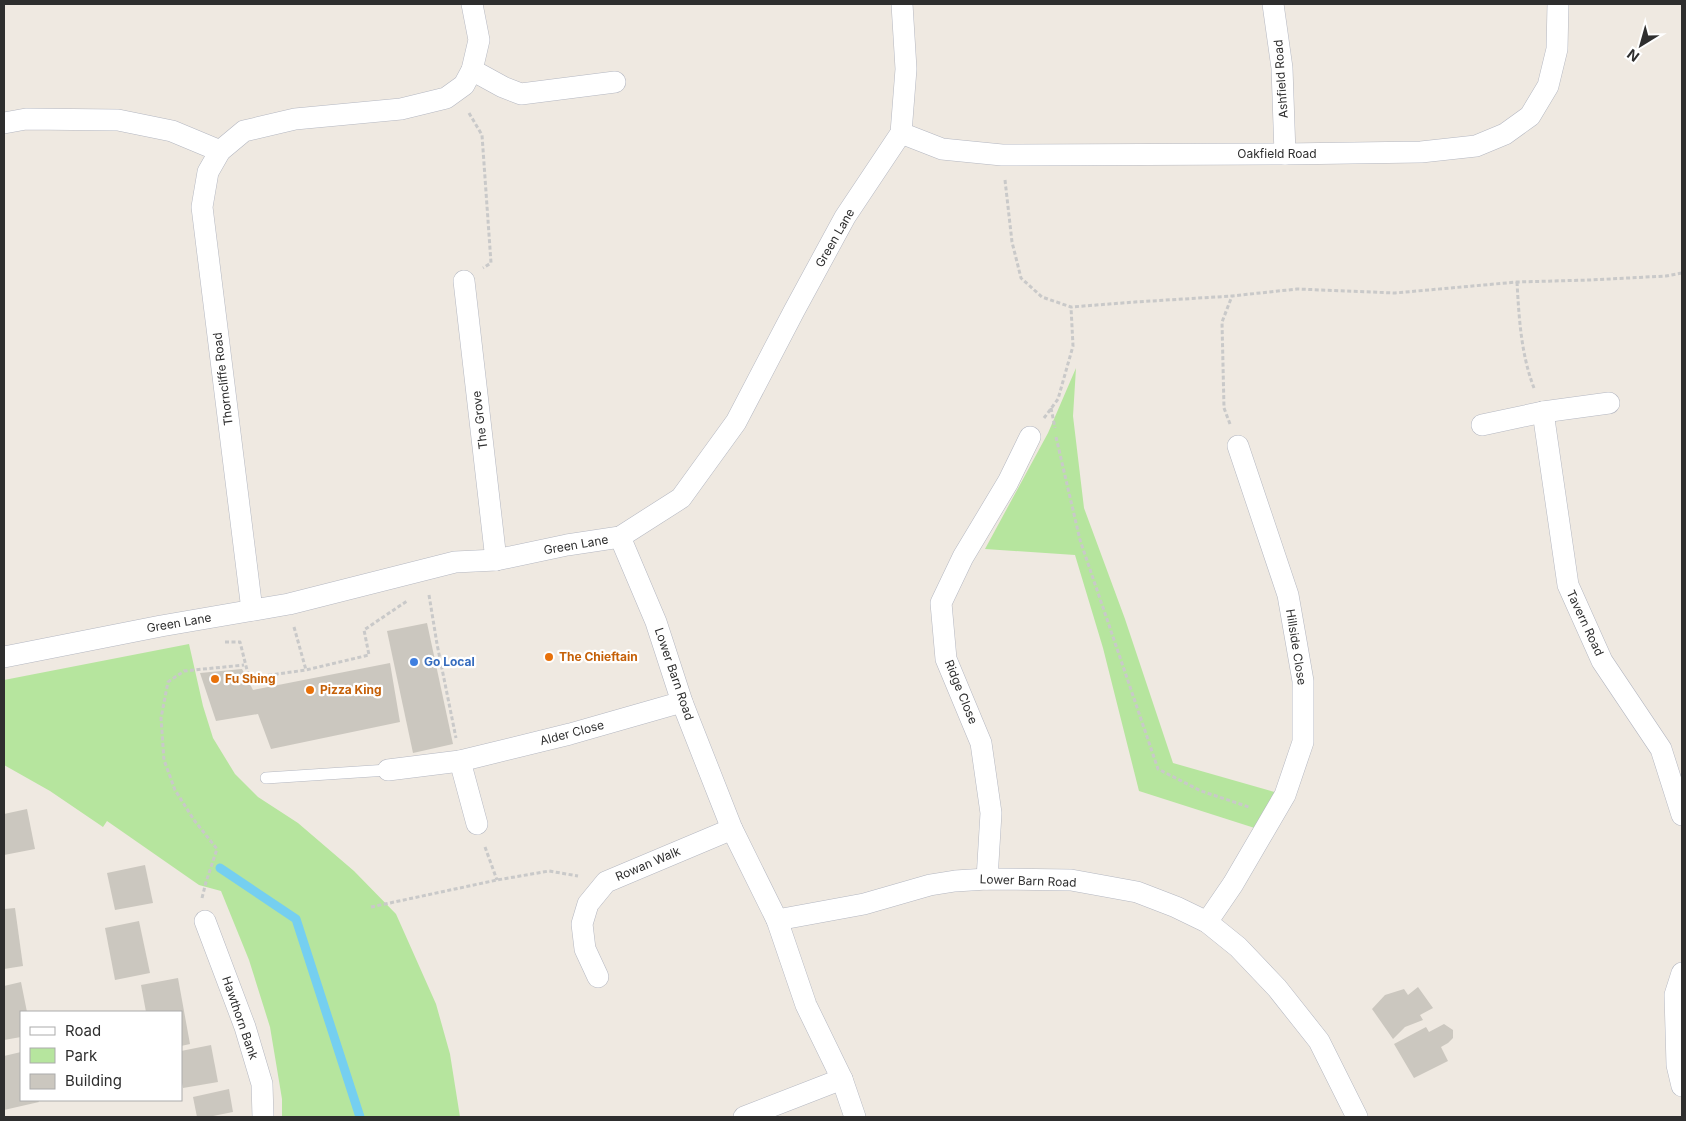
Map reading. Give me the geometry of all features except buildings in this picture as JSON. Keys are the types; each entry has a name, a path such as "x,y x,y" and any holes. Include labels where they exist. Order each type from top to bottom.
{"street":[{"name":"Thorncliffe Road","path":"252,610 202,207 208,172 220,151 244,132 295,119 401,109 446,98 464,85 472,70 478,40 472,4"},
{"name":"Green Lane","path":"4,657 427,578 455,562 496,560 620,537 680,498 736,422 845,217 901,133 906,69 902,4"},
{"name":"Ashfield Road","path":"1273,4 1282,68 1285,154"},
{"name":"Oakfield Road","path":"901,133 942,149 1002,155 1421,152 1476,146 1505,134 1530,116 1548,86 1557,49 1558,4"},
{"path":"472,70 503,87 522,94 615,82"},
{"path":"4,123 26,119 118,120 172,131 220,151"},
{"name":"The Grove","path":"464,281 496,560"},
{"path":"1482,425 1543,412 1609,403"},
{"name":"Tavern Road","path":"1543,412 1568,585 1602,661 1661,749 1682,815"},
{"name":"Ridge Close","path":"987,878 991,813 981,743 946,659 941,603 963,557 1008,482 1030,437"},
{"name":"Hillside Close","path":"1207,922 1233,884 1285,795 1303,742 1303,681 1288,595 1238,446"},
{"name":"Lower Barn Road","path":"620,537 656,622 682,702 732,829 777,920 806,1006 842,1079 855,1117"},
{"name":"Alder Close","path":"388,770 460,761 570,734 682,702"},
{"path":"460,761 476,824"},
{"name":"Rowan Walk","path":"598,977 585,949 582,924 588,904 606,882 732,829"},
{"name":"Lower Barn Road","path":"777,920 864,904 930,885 955,880 987,878 1071,880 1137,892 1176,907 1207,922 1238,947 1277,988 1319,1041 1354,1116"},
{"name":"Hawthorn Bank","path":"205,921 245,1028 262,1084 263,1117"},
{"path":"1682,973 1675,995 1676,1065 1682,1086"},
{"path":"744,1117 842,1079"}],"lane":[{"path":"266,778 388,770"}],"path":[{"path":"455,91 482,135 491,263 464,281"},
{"path":"1002,155 1012,242 1021,278 1042,297 1071,307 1232,296 1297,289 1395,293 1517,282 1666,276 1682,273"},
{"path":"1517,282 1519,326 1529,374 1543,412"},
{"path":"1232,296 1222,322 1224,408 1238,446"},
{"path":"1030,437 1058,399 1073,346 1071,307"},
{"path":"1051,408 1080,540 1158,769 1201,791 1273,815"},
{"path":"223,642 240,642 249,678 306,670 369,655 364,630 427,578"},
{"path":"427,578 436,644 460,761"},
{"path":"288,604 306,670"},
{"path":"205,921 202,902 206,882 217,849 194,820 175,790 164,760 161,718 168,682 184,671 244,664"},
{"path":"476,824 497,880"},
{"path":"371,907 549,871 606,882"}],"green space":[{"path":"1076,368 1073,416 1084,508 1125,619 1173,763 1285,795 1264,831 1139,791 1103,648 1075,555 985,549 1048,433"},
{"path":"189,644 203,706 213,738 235,774 258,797 298,823 354,871 396,914 436,1004 450,1054 460,1117 282,1117 282,1099 270,1027 249,960 221,891 199,885 107,821 103,827 50,791 4,765 4,680"}],"waterway":[{"path":"220,868 296,919 360,1117"}],"place":[{"name":"The Chieftain","path":"549,657"},
{"name":"Go Local","path":"414,662"},
{"name":"Fu Shing","path":"215,679"},
{"name":"Pizza King","path":"310,690"}]}
